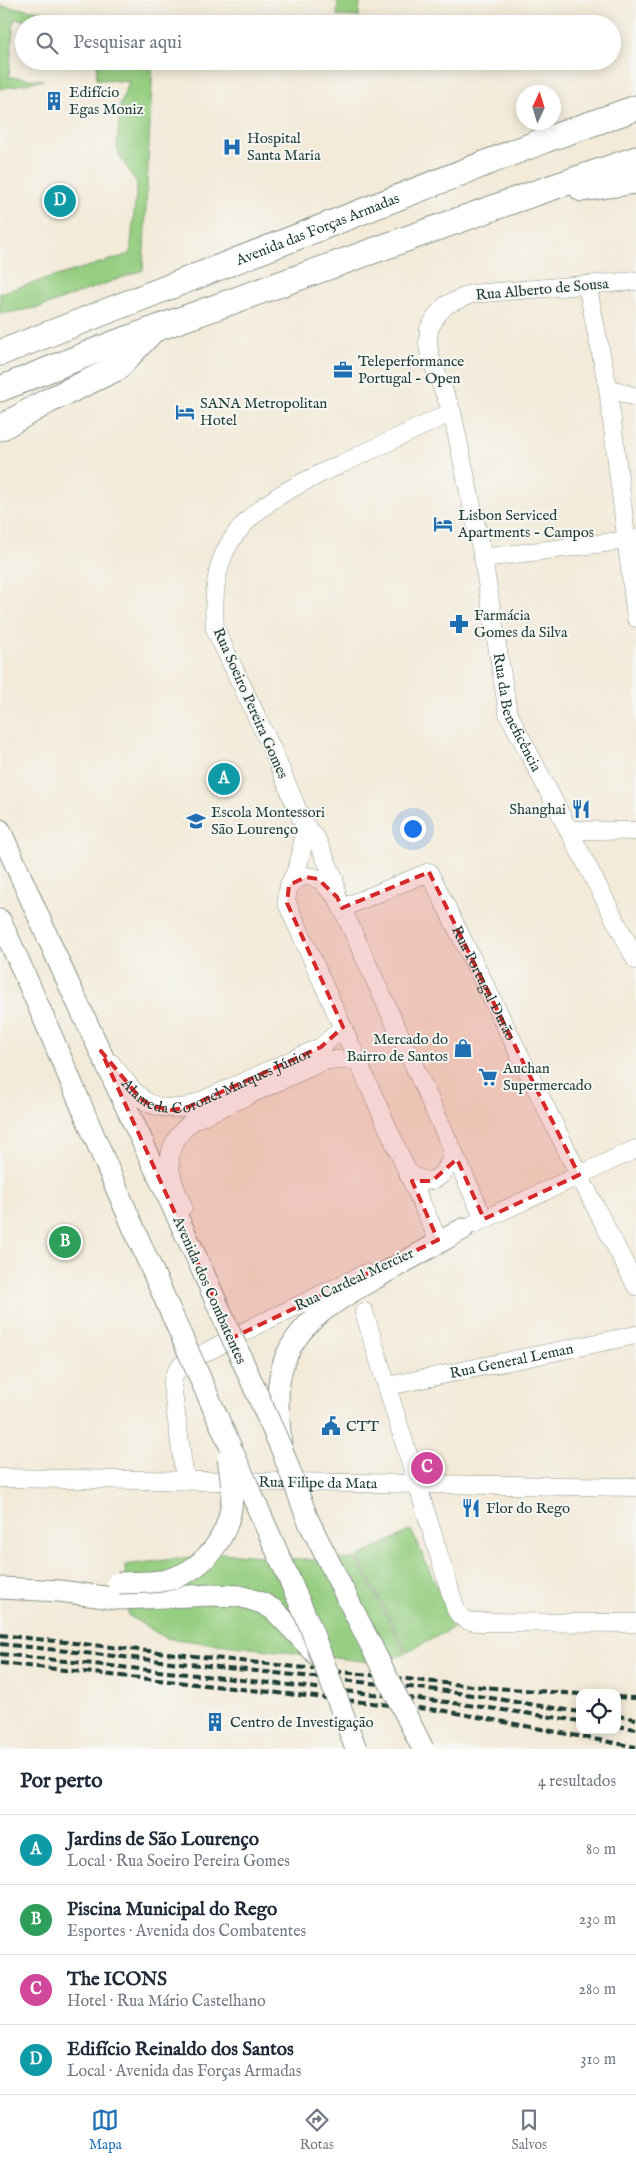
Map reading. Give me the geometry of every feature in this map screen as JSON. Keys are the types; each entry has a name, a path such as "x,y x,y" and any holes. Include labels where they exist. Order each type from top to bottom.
{"highway":[{"path":"545,140 636,92"},
{"name":"Avenida das Forças Armadas","path":"6,348 545,140 636,108"},
{"path":"0,400 10,385 153,329 636,159"},
{"path":"518,199 636,181"},
{"path":"0,428 48,401 117,368 153,329"}],"main road":[{"name":"Avenida dos Combatentes","path":"0,830 199,1263 282,1450 308,1520 423,1749"},
{"path":"0,920 48,1025 101,1154 310,1626 356,1749"},
{"path":"282,1450 278,1399 279,1383 288,1352 307,1326 337,1300 463,1229"},
{"path":"119,1591 186,1573 209,1555 218,1544 230,1515 232,1497 226,1438"},
{"path":"0,1588 60,1592 119,1591 227,1595 252,1599 274,1610 284,1618 322,1660"}],"street":[{"name":"Rua Alberto de Sousa","path":"452,412 430,357 428,344 429,329 437,314 446,305 471,294 636,281"},
{"path":"587,285 608,388 631,540 636,618"},
{"path":"608,388 636,397"},
{"name":"Rua da Beneficência","path":"452,412 483,558 508,713 568,830 633,950"},
{"name":"Rua Soeiro Pereira Gomes","path":"452,412 312,478 265,504 229,544 220,565 214,607 215,629 272,749 303,823 316,838 334,878 339,903 484,1219"},
{"path":"483,558 631,540"},
{"name":"Rua Soeiro Pereira Gomes","path":"303,823 304,842 302,857 286,894 287,903 438,1240"},
{"path":"568,830 636,831"},
{"name":"Rua Portugal Durão","path":"339,903 429,872 636,1286"},
{"name":"Rua Soeiro Pereira Gomes","path":"289,886 297,879 306,877 318,879 339,903"},
{"name":"Alameda Coronel Marques Júnior","path":"101,1051 140,1098 152,1106 172,1110 188,1108 321,1047 343,1027"},
{"name":"Alameda Coronel Marques Júnior","path":"199,1263 189,1221 171,1178 169,1167 172,1146 181,1131 194,1120 326,1060 357,1060"},
{"name":"Rua Cardeal Mercier","path":"185,1480 172,1385 174,1376 180,1366 255,1326 636,1149"},
{"path":"408,1172 415,1178 423,1181 441,1176 446,1170 453,1151"},
{"path":"364,1312 456,1610 464,1620 477,1622 636,1623"},
{"name":"Rua General Leman","path":"388,1386 636,1335"},
{"name":"Rua Filipe da Mata","path":"0,1478 636,1486"}],"highlighted area":[{"path":"429,872 579,1175 484,1219 457,1159 432,1181 412,1181 438,1240 232,1338 101,1051 140,1098 152,1106 172,1110 188,1107 321,1047 343,1027 287,903 289,885 306,877 318,879 337,897 342,908"}],"green space":[{"path":"338,0 360,0 359,15 337,15"},
{"path":"0,6 76,15 15,15 9,77 43,80 0,89"},
{"path":"97,70 153,70 143,270 41,307 0,314 0,293 130,254 137,183 120,157 117,146 120,105 129,82 96,79"},
{"path":"411,1530 455,1627 407,1652 358,1557"},
{"path":"223,1553 311,1560 357,1559 406,1654 371,1662 165,1638 128,1615 125,1565"}],"railway":[{"path":"0,1635 481,1687 576,1694"},
{"path":"0,1644 446,1691 576,1711"},
{"path":"0,1654 447,1702 576,1720"},
{"path":"0,1663 446,1711 636,1747"},
{"path":"621,1697 636,1698"},
{"path":"621,1717 636,1719"},
{"path":"621,1727 636,1729"}],"place":[{"name":"Edifício Egas Moniz","path":"54,101"},
{"name":"Hospital Santa Maria","path":"232,147"},
{"name":"Edifício Reinaldo dos Santos","path":"60,201"},
{"name":"Teleperformance Portugal - Open","path":"343,370"},
{"name":"SANA Metropolitan Hotel","path":"185,412"},
{"name":"Lisbon Serviced Apartments - Campos","path":"443,524"},
{"name":"Farmácia Gomes da Silva","path":"459,624"},
{"name":"Jardins de São Lourenço","path":"224,779"},
{"name":"Shanghai","path":"581,809"},
{"name":"Escola Montessori São Lourenço","path":"196,821"},
{"name":"Mercado do Bairro de Santos","path":"463,1048"},
{"name":"Auchan Supermercado","path":"488,1077"},
{"name":"Piscina Municipal do Rego","path":"65,1242"},
{"name":"CTT","path":"331,1426"},
{"name":"The ICONS","path":"427,1468"},
{"name":"Flor do Rego","path":"471,1508"},
{"name":"Centro de Investigação","path":"215,1722"}]}
